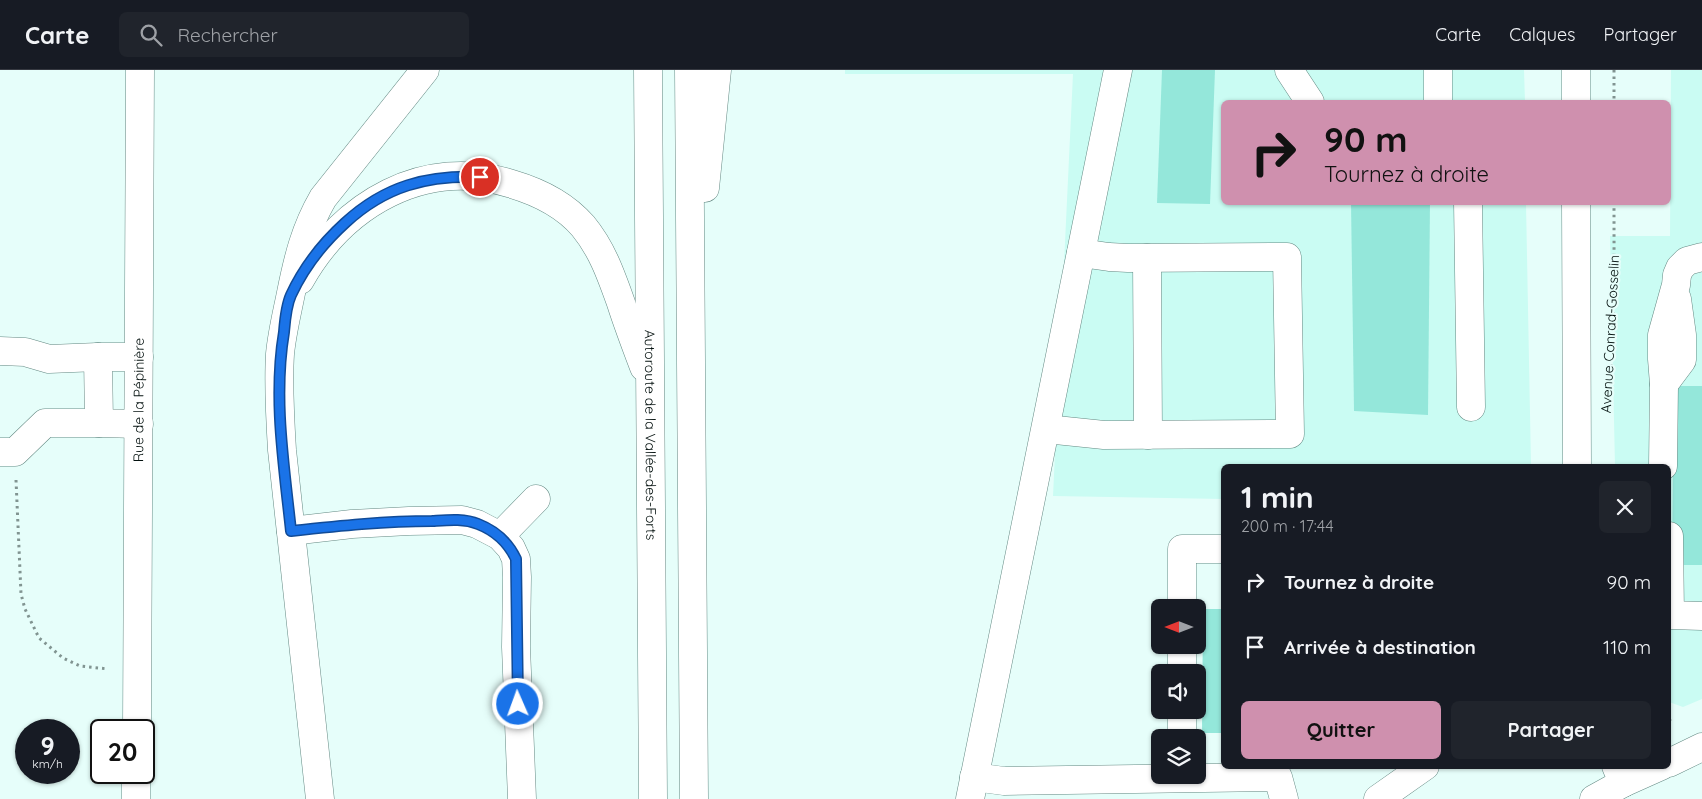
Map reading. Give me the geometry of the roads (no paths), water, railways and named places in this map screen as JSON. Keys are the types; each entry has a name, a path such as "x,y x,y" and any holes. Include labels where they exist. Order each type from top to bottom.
{"main road":[{"name":"Rue de la Pépinière","path":"137,719 140,70"},
{"path":"320,799 282,450 279,382 280,352 303,240 314,215 323,198 425,70"},
{"name":"Autoroute de la Vallée-des-Forts","path":"648,70 653,799"},
{"path":"689,70 694,799"},
{"path":"691,328 717,70"},
{"path":"1118,70 972,788 1004,781 1151,783"},
{"path":"1289,70 1309,100"},
{"path":"1438,70 1438,100"},
{"path":"1576,70 1576,100"},
{"path":"290,296 316,254 334,233 367,205 389,192 432,178 480,177 503,181 530,189 549,198 569,212 595,242 605,259 650,386"},
{"path":"1468,205 1471,407"},
{"path":"1576,205 1577,464"},
{"path":"1046,429 1104,435 1290,434 1287,257 1147,258 1109,257 1082,253"},
{"path":"1663,464 1664,384 1662,335 1680,268 1687,260 1702,257"},
{"path":"1147,258 1148,435"},
{"path":"0,351 25,352 49,359 139,357"},
{"path":"98,357 99,423"},
{"path":"8,452 45,423 138,424"},
{"path":"500,536 536,499"},
{"path":"291,531 371,523 462,520 477,524 500,536 511,548 516,559 517,577 516,647 522,799"},
{"path":"1182,599 1182,549 1221,548"},
{"path":"1671,615 1702,616"},
{"path":"1671,762 1702,747"},
{"path":"1378,799 1421,769"},
{"path":"1594,799 1620,774 1646,769"},
{"path":"1206,783 1286,781"},
{"path":"136,784 136,799"}]}
